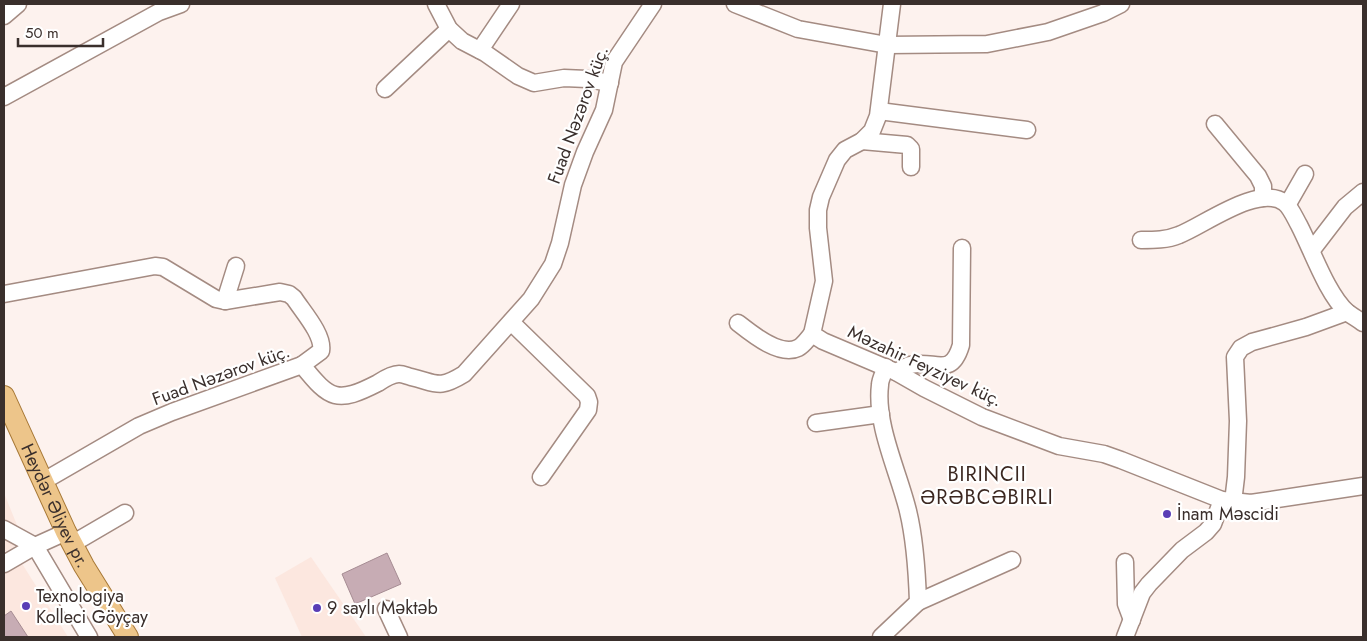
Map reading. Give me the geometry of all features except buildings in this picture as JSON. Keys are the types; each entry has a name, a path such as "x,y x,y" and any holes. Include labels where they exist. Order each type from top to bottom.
{"main road":[{"name":"Heydər Əliyev pr.","path":"4,396 69,538 128,637"}],"street":[{"path":"4,16 18,4"},
{"path":"4,97 158,12 181,4"},
{"path":"436,4 449,29 462,41 500,62 518,76 534,83 564,78 610,83"},
{"path":"480,50 512,4"},
{"name":"Fuad Nəzərov küç.","path":"42,482 139,426 172,412 302,365 320,387 334,396 359,393 387,378 399,374 438,386 452,382 464,374 531,299 553,264 560,243 572,185 604,110 614,62 653,4"},
{"path":"735,4 798,28 887,45 987,44 1048,32 1103,13 1122,4"},
{"path":"738,324 756,338 775,347 792,350 800,347 812,334 824,281 818,228 818,210 821,197 837,160 845,150 862,141 872,131 879,111 892,4"},
{"path":"385,89 449,29"},
{"path":"879,111 1026,130"},
{"path":"1215,124 1258,176 1263,186 1263,198"},
{"path":"862,141 907,145 912,149 912,167"},
{"path":"1289,202 1305,174"},
{"path":"1312,250 1345,206 1363,192"},
{"path":"1141,240 1159,240 1179,235 1246,202 1263,198 1275,198 1285,203 1293,214 1332,291 1347,312 1363,323"},
{"path":"918,602 916,561 908,511 881,414 880,384 891,369 925,364 943,366 953,363 958,356 961,345 962,248"},
{"path":"4,294 155,266 163,267 216,299 225,301 280,292 289,294 294,298 319,337 322,345 321,351 302,365"},
{"path":"225,301 236,266"},
{"path":"1125,637 1142,594 1148,584 1182,550 1206,532 1228,501 1236,476 1238,421 1234,357 1241,348 1252,342 1306,327 1347,312"},
{"path":"511,322 587,396 589,402 588,410 541,478"},
{"name":"Məzahir Feyziyev küç.","path":"812,334 823,341 891,369 982,417 1059,446 1104,454 1228,501 1251,503 1363,486"},
{"path":"816,424 881,414"},
{"path":"4,564 35,546 69,538 125,513"},
{"path":"4,529 35,546 90,637"},
{"path":"881,637 918,602 1012,560"},
{"path":"1126,562 1126,604 1132,620"},
{"path":"386,609 399,637"}],"shaded area":[{"path":"4,493 19,530 14,547 4,552"},
{"name":"9 saylı Məktəb","path":"311,557 366,637 302,637 275,578"},
{"name":"Texnologiya Kolleci Göyçay","path":"21,562 68,637 4,637 4,574"}],"place":[{"name":"İnam Məscidi","path":"1167,514"},
{"name":"Texnologiya Kolleci Göyçay","path":"26,606"},
{"name":"9 saylı Məktəb","path":"317,608"}],"district":[{"name":"BIRINCII ƏRƏBCƏBIRLI","path":"987,486"}]}
